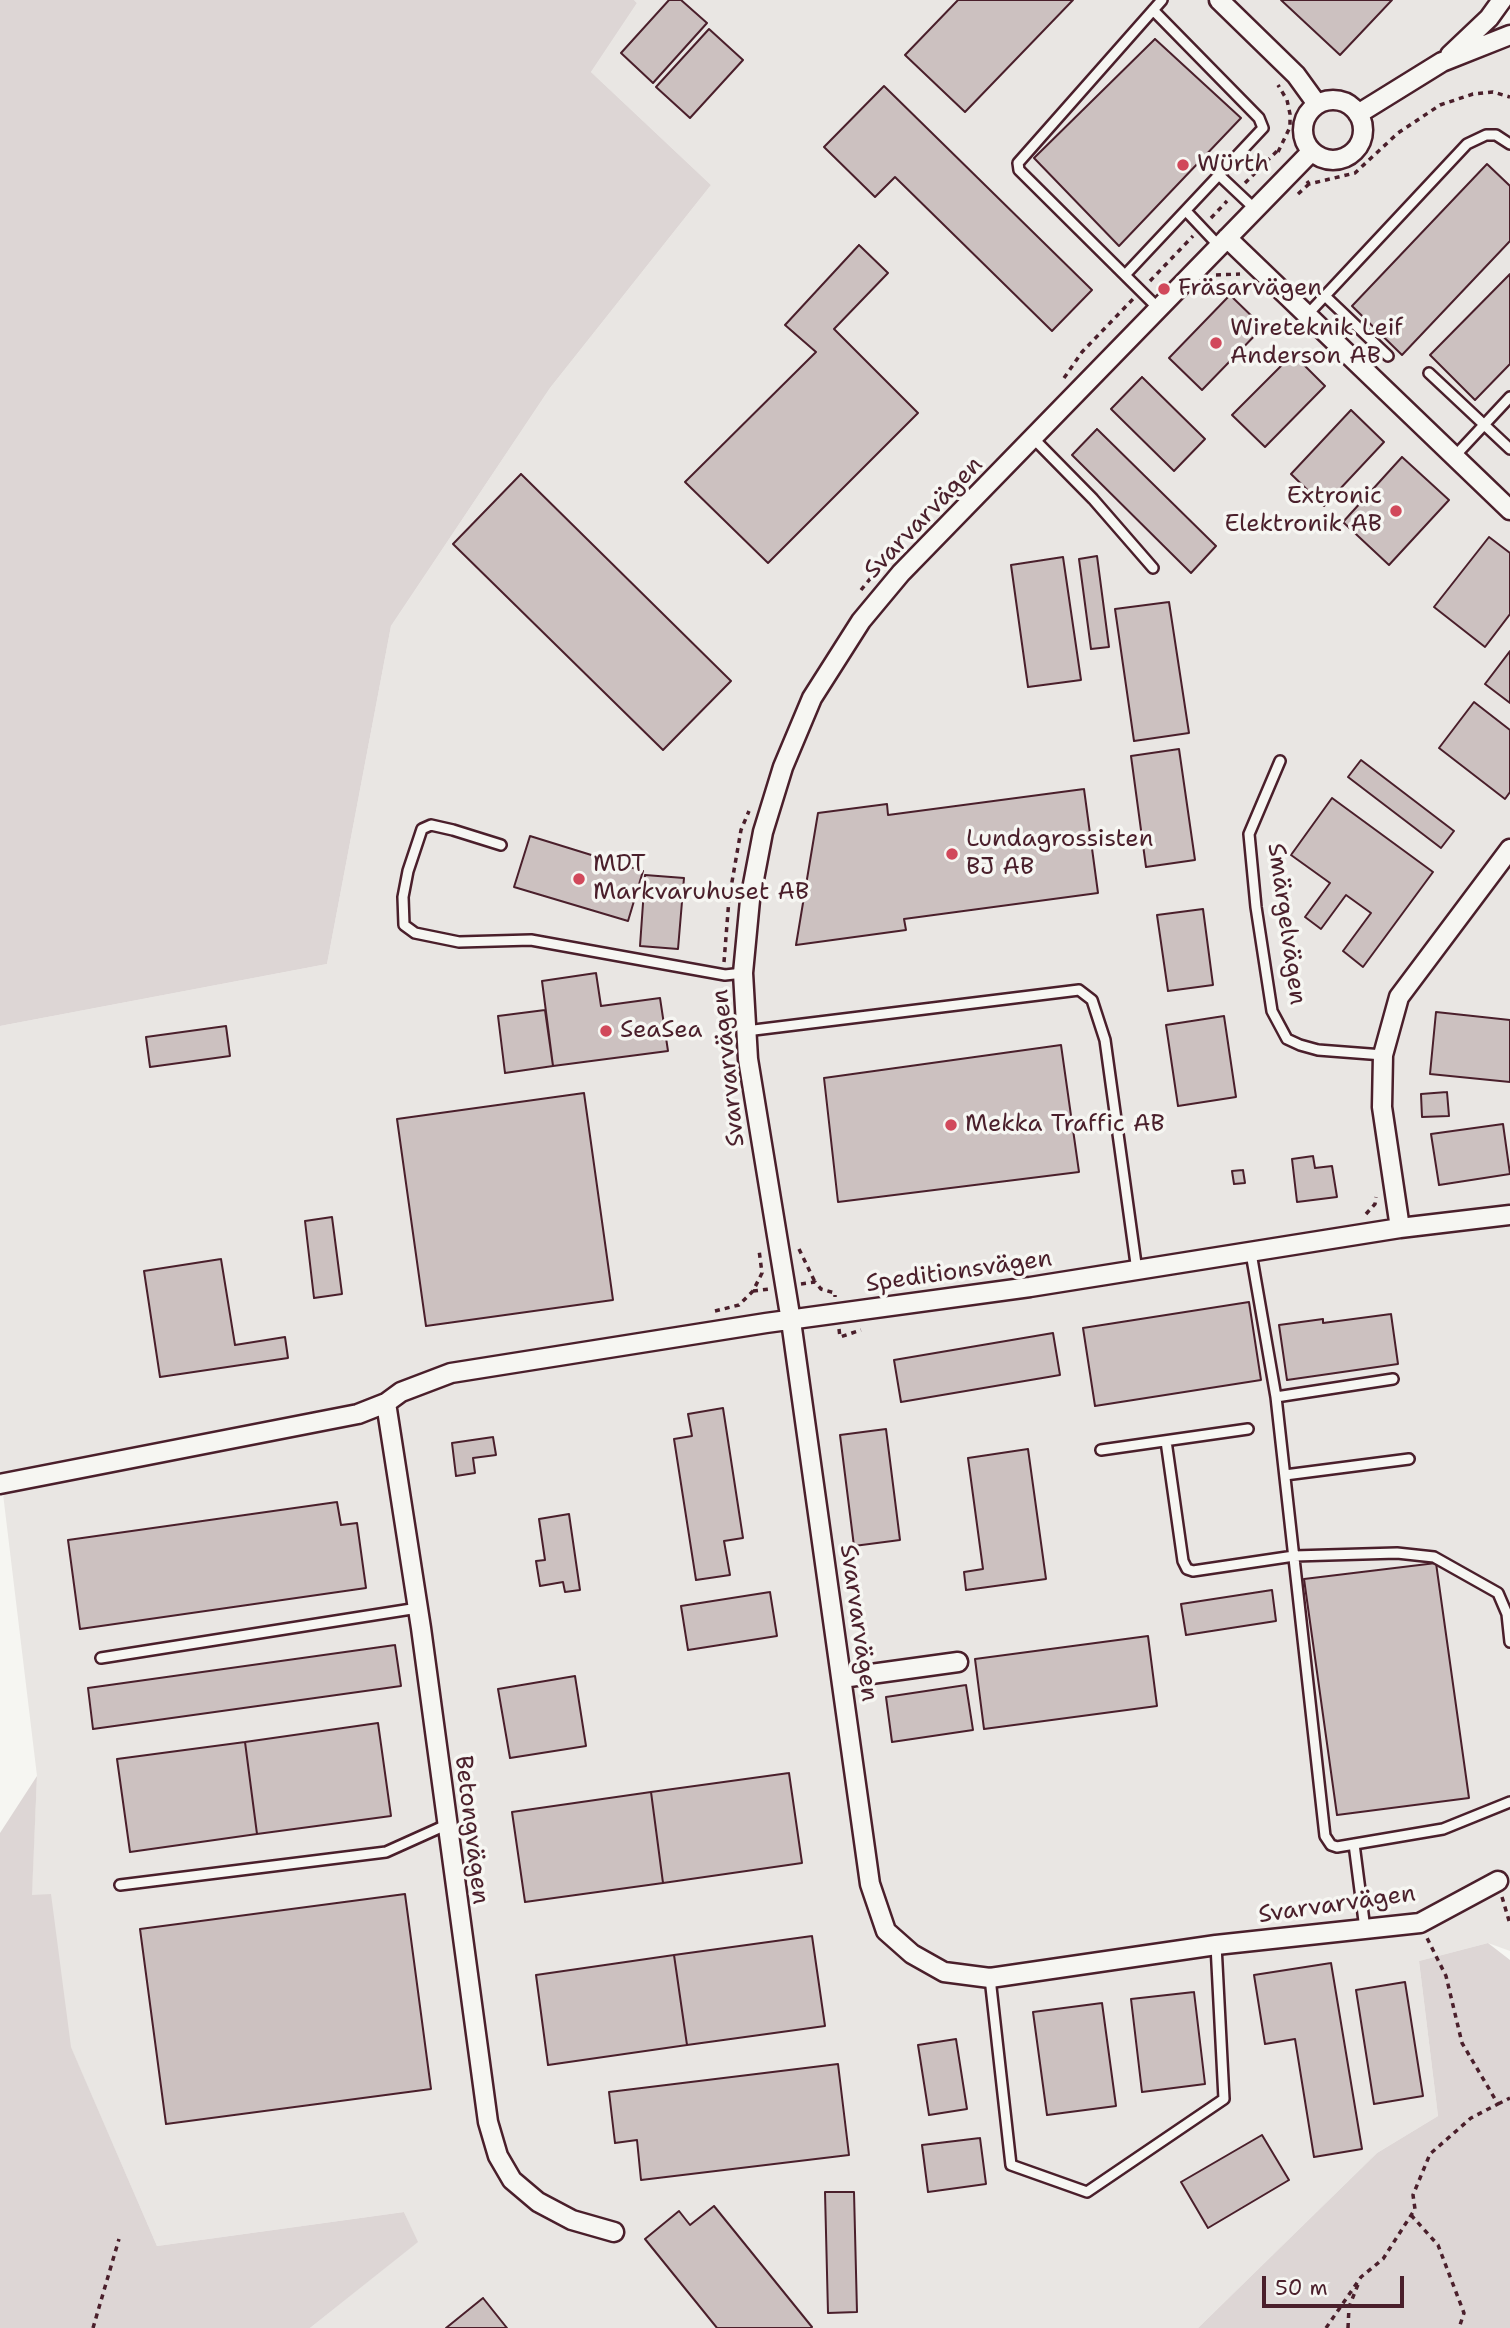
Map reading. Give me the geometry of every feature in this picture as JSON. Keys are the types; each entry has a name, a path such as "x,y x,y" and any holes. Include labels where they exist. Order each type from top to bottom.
{"street":[{"path":"1219,0 1296,75 1317,104"},
{"path":"1442,62 1489,18 1502,0"},
{"path":"1358,114 1442,62 1510,35"},
{"path":"1337,101 1358,114 1363,131 1354,151 1340,159 1330,160 1311,152 1303,131 1308,113 1317,104 1337,101"},
{"name":"Svarvarvägen","path":"1311,152 901,573 869,611 812,698 783,767 763,832 750,900 743,973 748,1059 791,1321 870,1884 886,1931 912,1954 944,1972 990,1978 1216,1945 1420,1923 1498,1881"},
{"path":"1223,242 1307,315 1510,510"},
{"path":"1400,1228 1382,1107 1383,1055 1399,997 1510,849"},
{"name":"Speditionsvägen","path":"386,1404 401,1392 450,1373 1137,1271 1400,1228 1510,1215"},
{"path":"0,1484 358,1414 386,1404"},
{"name":"Betongvägen","path":"386,1404 418,1608 488,2122 498,2156 512,2180 538,2202 572,2220 614,2232"},
{"path":"842,1678 958,1662"}],"lane":[{"path":"1159,309 1019,170 1018,163 1162,0"},
{"path":"1125,275 1262,132 1262,123 1153,10"},
{"path":"1307,315 1467,144 1486,135 1496,135 1510,144"},
{"path":"1220,176 1255,209"},
{"path":"1186,211 1202,228 1223,242"},
{"path":"1325,296 1388,356"},
{"path":"1429,373 1510,450"},
{"path":"1453,458 1510,397"},
{"path":"1034,439 1093,499 1153,568"},
{"name":"Smärgelvägen","path":"1280,761 1250,834 1256,907 1272,1011 1287,1039 1318,1050 1383,1055"},
{"path":"501,845 430,825 422,828 403,897 404,925 415,933 459,942 531,940 725,975 743,973"},
{"path":"746,1031 1079,990 1091,1000 1105,1040 1137,1271"},
{"path":"1251,1253 1276,1397 1325,1836 1337,1847 1443,1829 1510,1802"},
{"path":"1276,1397 1393,1379"},
{"path":"1101,1450 1248,1429"},
{"path":"1166,1441 1183,1561 1187,1569 1193,1571 1294,1556 1397,1553 1434,1557 1498,1593 1507,1614 1510,1642"},
{"path":"1285,1475 1409,1459"},
{"path":"101,1658 418,1608"},
{"path":"120,1885 386,1852 446,1825"},
{"path":"1354,1844 1366,1929"},
{"path":"990,1978 1011,2165 1087,2192 1224,2099 1216,1945"}],"path":[{"path":"1059,385 1082,352 1278,151 1290,127 1290,114 1287,100 1276,81"},
{"path":"1278,151 1298,166 1309,184 1355,173 1398,133 1440,106 1473,94 1493,92 1510,97"},
{"path":"1215,276 1242,274"},
{"path":"859,594 875,574"},
{"path":"725,975 729,898 741,830 751,806"},
{"path":"1359,1221 1375,1205 1376,1194"},
{"path":"702,1315 739,1305 753,1291 762,1273 758,1238"},
{"path":"797,1244 815,1282"},
{"path":"835,1293 845,1295"},
{"path":"1498,1881 1510,1924"},
{"path":"1420,1923 1446,1976 1462,2043 1498,2104"},
{"path":"1326,2328 1360,2277 1383,2259 1411,2216 1415,2209 1413,2195 1430,2154 1462,2125 1510,2098"},
{"path":"1411,2216 1437,2245 1464,2313 1459,2328"},
{"path":"93,2328 119,2239"},
{"path":"1348,2328 1349,2307 1360,2277"}],"shaded area":[{"path":"0,0 634,0 637,3 591,72 711,185 550,388 391,626 327,964 0,1026"},
{"path":"634,0 1486,0 1510,33 1510,1951 1488,1943 1419,1961 1438,2116 1377,2153 1198,2328 310,2328 417,2242 404,2212 157,2246 29,1951 37,1776 0,1469 0,1026 327,964 391,626 550,388 711,185 591,72 637,3"},
{"path":"37,1776 32,1895 51,1894 71,2047 157,2246 404,2212 418,2242 310,2328 0,2328 0,1833"},
{"path":"1488,1943 1510,1960 1510,2328 1198,2328 1377,2153 1438,2116 1419,1961"}],"building":[{"path":"669,0 681,0 707,23 653,83 621,53"},
{"path":"958,0 1073,0 965,112 905,55"},
{"path":"1281,0 1392,0 1340,55"},
{"path":"709,29 743,60 690,118 656,87"},
{"path":"1155,39 1241,118 1119,246 1034,158"},
{"path":"884,86 1092,290 1052,331 895,177 875,197 824,147"},
{"path":"1487,164 1510,186 1510,241 1402,355 1352,306"},
{"path":"859,245 888,273 834,329 918,413 768,563 685,482 816,352 785,325"},
{"path":"1510,274 1510,364 1475,400 1430,355"},
{"name":"Wireteknik Leif Anderson AB","path":"1230,295 1263,327 1202,390 1169,358"},
{"path":"1293,354 1325,386 1265,447 1232,415"},
{"path":"1142,377 1205,439 1174,471 1111,409"},
{"path":"1351,410 1384,442 1324,506 1291,474"},
{"path":"1097,429 1216,546 1191,573 1072,455"},
{"name":"Extronic Elektronik AB","path":"1402,457 1449,500 1389,565 1343,522"},
{"path":"521,474 731,681 663,750 453,544"},
{"path":"1489,537 1510,553 1510,614 1485,647 1434,607"},
{"path":"1097,556 1109,647 1091,649 1079,559"},
{"path":"1063,557 1081,680 1028,687 1011,565"},
{"path":"1169,602 1189,733 1134,741 1115,609"},
{"path":"1510,651 1510,703 1485,684"},
{"path":"1474,702 1510,730 1510,792 1505,799 1439,748"},
{"path":"1179,749 1195,860 1146,867 1131,756"},
{"path":"1361,760 1454,831 1441,848 1348,777"},
{"name":"Lundagrossisten BJ AB","path":"1084,789 1098,893 904,919 906,930 796,945 818,813 887,804 888,815"},
{"path":"1332,798 1433,872 1363,967 1343,951 1371,913 1346,895 1321,929 1305,917 1330,883 1291,855"},
{"name":"MDT Markvaruhuset AB","path":"530,836 643,871 628,921 514,887"},
{"path":"645,875 684,878 678,949 640,946"},
{"path":"1203,909 1213,985 1168,991 1157,915"},
{"name":"SeaSea","path":"596,973 601,1006 660,998 668,1051 553,1066 542,981"},
{"path":"545,1010 553,1066 505,1073 498,1016"},
{"path":"1436,1012 1510,1020 1510,1082 1430,1074"},
{"path":"1224,1016 1236,1097 1178,1106 1166,1025"},
{"path":"226,1026 230,1056 150,1067 146,1037"},
{"name":"Mekka Traffic AB","path":"1061,1045 1079,1172 838,1202 824,1078"},
{"path":"1447,1092 1449,1116 1422,1117 1421,1094"},
{"path":"584,1093 613,1300 426,1326 397,1119"},
{"path":"1503,1124 1510,1174 1439,1185 1431,1134"},
{"path":"1313,1156 1315,1168 1332,1166 1337,1197 1297,1202 1292,1159"},
{"path":"1243,1170 1245,1183 1234,1184 1232,1171"},
{"path":"332,1217 342,1294 314,1298 305,1221"},
{"path":"221,1259 235,1345 285,1337 288,1358 160,1377 144,1271"},
{"path":"1249,1302 1261,1380 1095,1406 1083,1328"},
{"path":"1391,1314 1398,1364 1287,1380 1279,1325 1323,1319 1323,1323"},
{"path":"1053,1333 1060,1375 901,1402 894,1360"},
{"path":"723,1408 743,1538 724,1541 730,1575 696,1580 674,1439 692,1436 688,1414"},
{"path":"886,1429 900,1540 854,1546 840,1435"},
{"path":"493,1437 496,1455 473,1458 475,1473 456,1476 452,1443"},
{"path":"1028,1449 1046,1579 966,1590 964,1572 983,1569 968,1458"},
{"path":"337,1502 341,1525 357,1523 366,1588 80,1629 68,1540"},
{"path":"569,1514 580,1590 565,1592 563,1582 540,1586 536,1561 545,1560 539,1519"},
{"path":"1436,1563 1469,1798 1337,1815 1304,1579"},
{"path":"1272,1590 1276,1621 1186,1635 1181,1604"},
{"path":"770,1592 777,1636 688,1650 681,1606"},
{"path":"1148,1636 1157,1706 984,1729 975,1659"},
{"path":"395,1645 401,1686 93,1729 88,1688"},
{"path":"575,1676 586,1746 510,1758 498,1689"},
{"path":"966,1685 973,1730 892,1742 886,1697"},
{"path":"378,1723 391,1816 257,1834 245,1742"},
{"path":"245,1742 257,1834 130,1852 117,1759"},
{"path":"789,1773 802,1863 663,1883 651,1792"},
{"path":"651,1792 663,1883 525,1902 512,1812"},
{"path":"405,1894 431,2089 166,2124 140,1929"},
{"path":"812,1936 825,2026 687,2045 674,1955"},
{"path":"674,1955 687,2045 548,2065 536,1975"},
{"path":"1331,1963 1362,2149 1314,2157 1295,2039 1265,2044 1254,1975"},
{"path":"1405,1982 1423,2096 1374,2104 1356,1990"},
{"path":"1194,1992 1205,2084 1142,2092 1131,1999"},
{"path":"1102,2003 1116,2106 1047,2115 1033,2012"},
{"path":"956,2039 967,2109 929,2115 918,2045"},
{"path":"838,2064 849,2155 641,2180 637,2140 615,2143 609,2092"},
{"path":"1262,2135 1289,2180 1208,2228 1181,2182"},
{"path":"980,2138 986,2184 928,2192 922,2145"},
{"path":"825,2192 854,2192 857,2312 828,2313"},
{"path":"714,2206 811,2328 717,2328 645,2239 679,2211 690,2225"},
{"path":"483,2298 507,2328 446,2328"}],"place":[{"name":"Würth","path":"1183,165"},
{"name":"Fräsarvägen","path":"1164,289"},
{"name":"Wireteknik Leif Anderson AB","path":"1216,343"},
{"name":"Extronic Elektronik AB","path":"1396,511"},
{"name":"Lundagrossisten BJ AB","path":"952,854"},
{"name":"MDT Markvaruhuset AB","path":"579,879"},
{"name":"SeaSea","path":"606,1031"},
{"name":"Mekka Traffic AB","path":"951,1125"}]}
